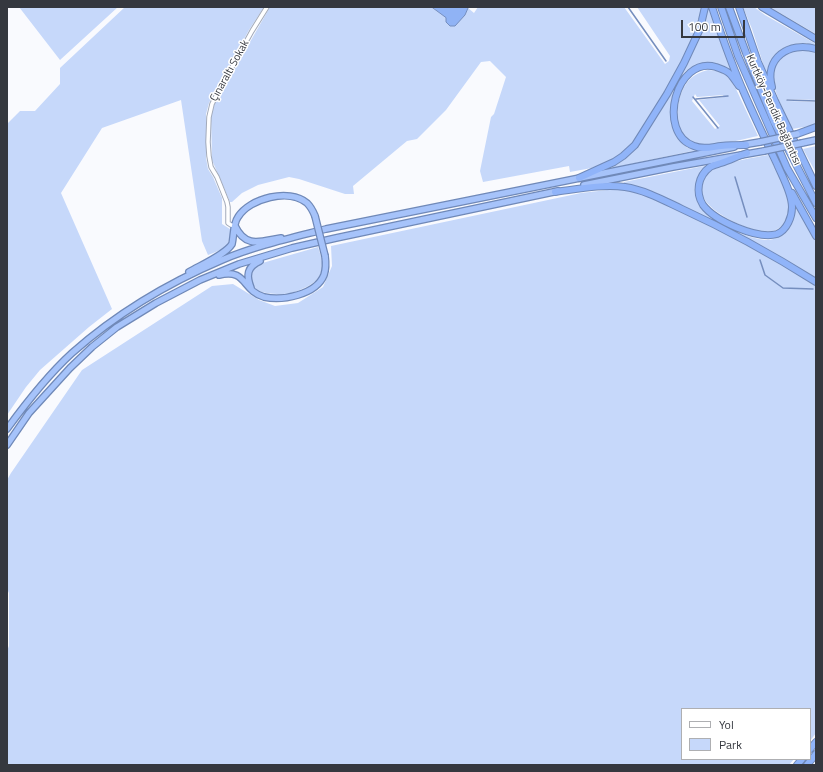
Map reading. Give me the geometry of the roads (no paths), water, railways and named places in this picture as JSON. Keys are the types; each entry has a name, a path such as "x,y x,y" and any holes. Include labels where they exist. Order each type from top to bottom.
{"highway":[{"path":"579,178 614,162 635,145 667,94 684,63 699,31 705,7"},
{"path":"712,7 744,94 790,196 792,207 791,218 786,228 778,234 766,235 732,226 720,219 703,205 698,194 700,180 711,167 747,153"},
{"name":"Kurtköy-Pendik Bağlantısı","path":"721,7 738,56 787,168 816,218"},
{"name":"Kurtköy-Pendik Bağlantısı","path":"729,7 774,122 816,203"},
{"path":"739,7 758,62 816,186"},
{"path":"762,7 816,39"},
{"path":"775,101 771,84 771,75 774,62 785,51 794,47 809,47 816,49"},
{"path":"744,94 727,71 712,66 704,66 686,76 675,99 673,114 678,133 687,143 692,146 708,148 746,145"},
{"path":"797,134 816,127"},
{"path":"235,226 242,238 254,242 816,131"},
{"path":"7,445 29,413 70,368 92,347 117,327 156,303 200,280 239,264 292,248 344,236 673,167 816,140"},
{"path":"783,178 816,236"},
{"path":"555,192 611,186 644,191 706,220 816,282"},
{"path":"7,429 47,379 72,353 111,322 146,298 228,250 232,244 236,222 239,216 248,207 258,201 276,196 293,197 304,201 311,207 315,216 326,266 322,278 316,286 302,293 286,298 271,298 257,295 239,276 232,274 225,274 200,280"},
{"path":"146,298 223,260 271,244 326,229"},
{"path":"252,290 248,276 251,266 259,261 292,248"}],"street":[{"name":"Çınaraltı Sokak","path":"235,226 231,226 228,222 227,202 210,161 208,142 209,117 212,104 216,96 267,7"}],"water":[{"path":"432,7 468,8 465,15 455,26 450,26 446,22 446,18"}],"waterway":[{"path":"628,7 666,61"},
{"path":"696,99 728,96"},
{"path":"693,97 718,128"},
{"path":"787,100 816,101"},
{"path":"735,177 747,217"},
{"path":"760,260 765,275 783,288 813,289"}]}
